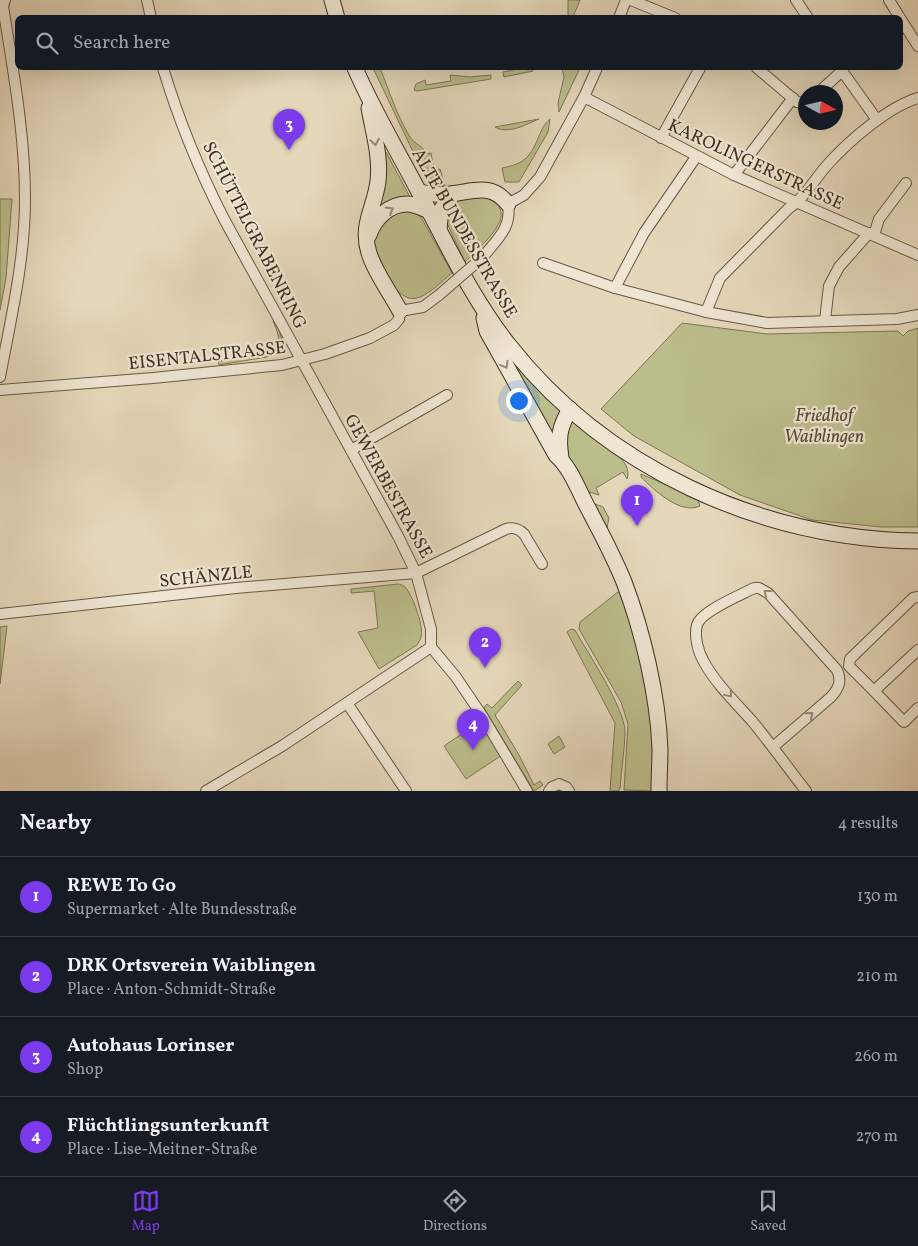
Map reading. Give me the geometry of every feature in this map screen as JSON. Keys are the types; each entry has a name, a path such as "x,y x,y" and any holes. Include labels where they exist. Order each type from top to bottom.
{"main road":[{"path":"332,0 336,15"},
{"name":"ALTE BUNDESSTRASSE","path":"356,70 456,262 481,304 507,343 570,409 642,463 676,482 726,504 768,519 811,530 876,539 918,541"},
{"path":"367,94 379,171 376,193 367,221 367,244 374,264 400,311"},
{"path":"419,192 453,194 464,191 486,190 495,192 503,197 508,204"},
{"path":"439,229 441,210 453,194"},
{"path":"367,244 371,228 378,218 396,206 414,205 429,211"},
{"path":"481,304 487,331 556,454 562,460 624,582 644,647 656,712 660,748 659,791"},
{"path":"562,460 559,439 560,430 570,409"}],"street":[{"path":"0,376 19,279 25,200 22,123 3,6 5,0"},
{"path":"147,0 150,15"},
{"path":"619,15 626,0"},
{"path":"632,0 668,15"},
{"path":"796,0 806,15"},
{"path":"889,0 898,15"},
{"path":"903,23 918,46"},
{"name":"SCHÜTTELGRABENRING","path":"164,70 181,122 203,178 302,360"},
{"path":"400,311 416,310 423,307 483,257 504,231 508,223 510,213 508,204 524,195 540,177 584,97 596,70"},
{"path":"661,138 699,70"},
{"path":"759,70 798,102"},
{"path":"826,85 840,70"},
{"path":"842,70 877,120"},
{"name":"KAROLINGERSTRASSE","path":"584,97 696,157 734,175 796,203 916,251"},
{"path":"734,175 793,98"},
{"path":"706,312 720,278 788,208 796,203 829,163 877,120 895,108 918,98"},
{"path":"615,288 644,233 696,157"},
{"path":"825,320 829,286 839,267 871,234 879,219 906,184"},
{"path":"543,263 615,288 706,312 767,323 897,319 918,315"},
{"name":"EISENTALSTRASSE","path":"0,390 282,365 325,354 389,329 399,319 400,311"},
{"name":"GEWERBESTRASSE","path":"302,360 398,536 416,573 511,528 520,530 524,534 542,564"},
{"path":"351,450 447,396"},
{"path":"416,573 431,629 431,647 456,678 481,715 527,791"},
{"name":"SCHÄNZLE","path":"0,614 236,588 416,573"},
{"path":"772,746 838,690 840,680 837,670 768,593 763,589 754,588 705,615 697,625 696,640 702,660 708,669 772,746 806,791"},
{"path":"918,597 913,598 850,659 849,666 904,722 918,708"},
{"path":"206,791 249,766 431,647"},
{"path":"874,691 918,650"},
{"path":"347,703 406,791"},
{"path":"549,791 552,787 559,784 566,787 569,791"}],"green space":[{"path":"568,0 580,0 574,15 568,15"},
{"path":"374,70 381,70 405,129 412,140 426,154 431,153 434,170 440,169 445,186 428,183"},
{"path":"512,70 533,71 504,77 503,72"},
{"path":"562,70 579,70 559,112 558,103 564,77"},
{"path":"450,75 470,77 491,75 491,79 414,90 416,84 425,80 426,85 451,81"},
{"path":"539,119 523,126 506,130 495,127"},
{"path":"550,119 548,132 519,182 505,182 502,168 522,161 530,154 543,127"},
{"path":"381,151 386,152 411,199 377,214"},
{"path":"480,196 494,202 500,209 501,218 490,237 465,262 447,223 446,214 456,199"},
{"path":"0,199 12,199 6,278 0,310"},
{"path":"411,209 422,219 452,273 429,292 420,297 411,298 403,295 389,280 372,243 387,216"},
{"path":"276,320 282,340 278,352 267,357 219,365 218,361 259,355 276,348 278,337 273,321"},
{"name":"Friedhof Waiblingen","path":"682,323 767,334 898,331 903,336 908,331 918,328 918,527 881,527 812,520 740,495 634,436 601,409"},
{"path":"513,363 561,409 555,439"},
{"path":"572,417 621,458 627,470 627,479 623,472 596,488 599,495 586,491 566,454 565,427"},
{"path":"641,474 693,496 698,500 700,506 684,507 668,500 641,477"},
{"path":"593,503 603,507 609,518 607,528 605,528"},
{"path":"398,584 406,588 413,601 420,620 421,638 417,645 379,669 358,632 378,628 374,591 351,593 351,589"},
{"path":"618,592 622,595 640,657 648,695 652,731 653,791 624,790 628,724 621,702 579,629 580,622"},
{"path":"7,626 0,684 0,627"},
{"path":"571,629 575,630 604,680 619,708 623,721 625,731 624,745 620,789 618,791 610,791 615,723 567,632"},
{"path":"518,681 522,685 495,715 534,785 540,781 543,785 534,791 484,708 487,704 492,708"},
{"path":"482,720 502,755 466,779 444,746"},
{"path":"559,736 565,747 554,754 548,744"}],"place":[{"name":"Autohaus Lorinser","path":"289,150"},
{"name":"REWE To Go","path":"637,526"},
{"name":"DRK Ortsverein Waiblingen","path":"485,668"},
{"name":"Flüchtlingsunterkunft","path":"473,750"}]}
